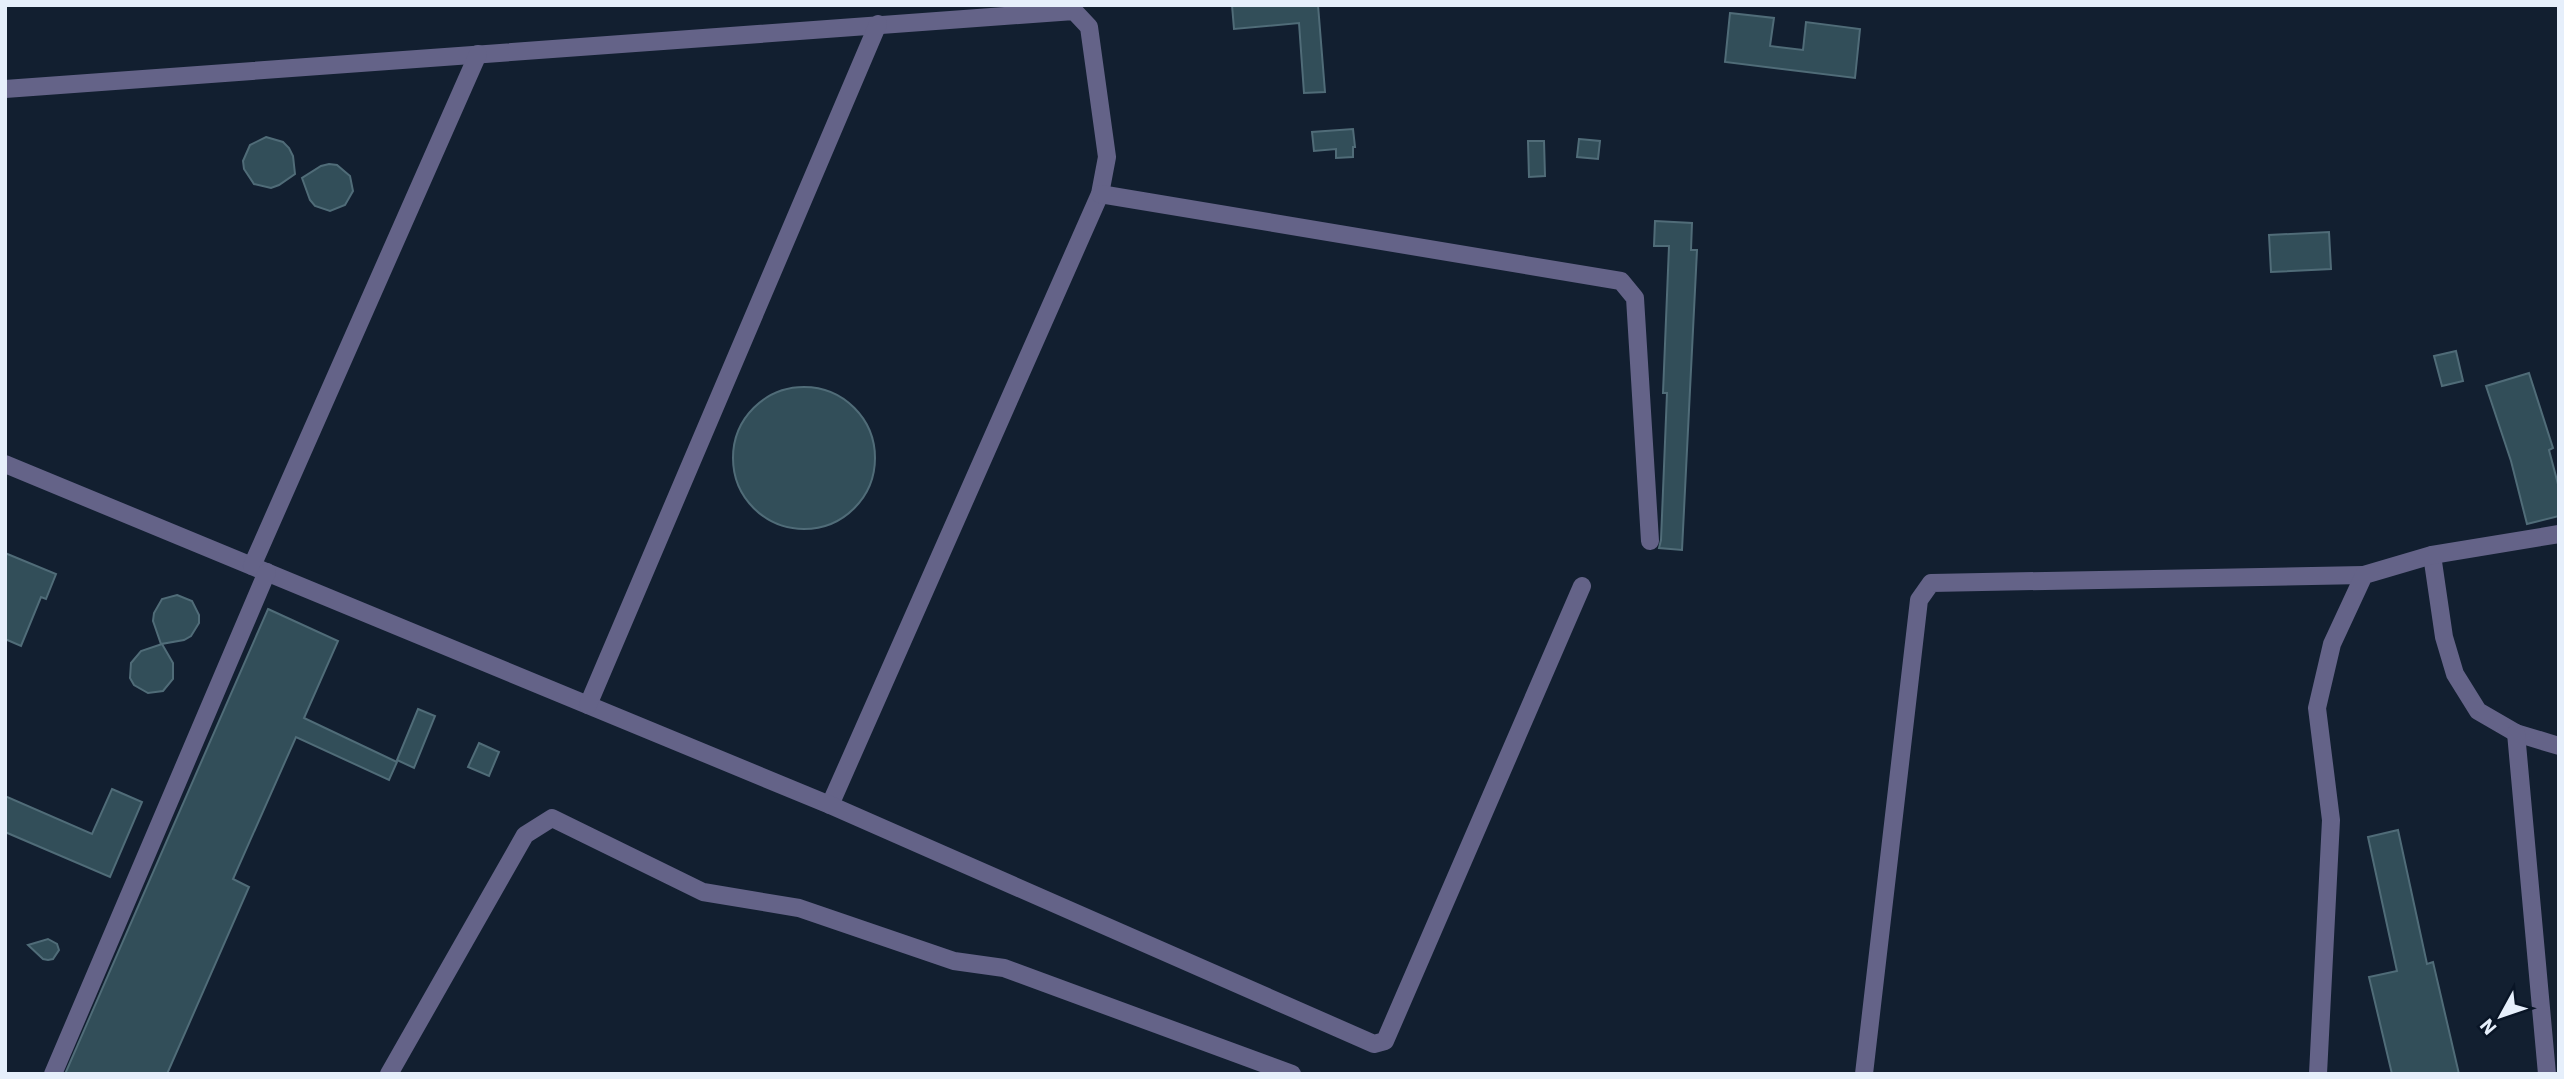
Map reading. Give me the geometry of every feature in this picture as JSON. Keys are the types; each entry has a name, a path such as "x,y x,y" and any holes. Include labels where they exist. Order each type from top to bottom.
{"lane":[{"path":"5,89 1074,11 1089,27 1091,40 1107,157 1100,194 830,805"},
{"path":"588,705 878,24"},
{"path":"53,1074 260,569 478,54"},
{"path":"1100,194 1621,281 1635,298 1650,541"},
{"path":"5,464 830,805 1374,1044 1385,1041 1582,586"},
{"path":"1864,1074 1919,600 1931,583 2364,575 2432,555 2559,534"},
{"path":"2432,555 2444,637 2455,674 2478,711 2516,733 2559,746"},
{"path":"2318,1074 2331,820 2317,708 2332,644 2364,575"},
{"path":"2516,733 2547,1074"},
{"path":"388,1074 526,835 552,818 703,892 799,908 954,961 1004,968 1292,1074"}],"building":[{"path":"1232,5 1318,5 1325,92 1304,93 1299,23 1234,29"},
{"path":"1730,13 1774,18 1770,46 1803,50 1806,22 1860,29 1855,78 1725,62"},
{"path":"1353,129 1353,157 1336,158 1336,149 1314,151 1312,132"},
{"path":"266,137 283,142 289,148 295,174 271,188 254,184 244,169 243,161 250,145"},
{"path":"1579,139 1600,141 1598,159 1577,157"},
{"path":"1528,141 1544,141 1545,176 1529,177"},
{"path":"329,164 337,165 350,176 353,191 345,205 330,211 315,206 302,178"},
{"path":"1655,221 1692,223 1691,250 1697,250 1682,550 1659,548 1667,393 1663,393 1669,246 1654,246"},
{"path":"2329,232 2331,269 2271,272 2269,235"},
{"path":"2456,351 2463,381 2442,386 2434,356"},
{"path":"2529,373 2553,448 2549,450 2559,488 2559,516 2527,524 2511,461 2486,386"},
{"path":"804,387 831,393 854,408 869,431 875,458 869,485 854,508 831,523 804,529 777,523 754,508 739,485 733,458 739,431 754,408 777,393"},
{"path":"5,553 56,574 46,599 41,597 21,646 5,639"},
{"path":"177,595 192,601 199,615 199,623 191,636 184,640 161,644 153,621 154,613 162,599"},
{"path":"268,609 338,641 304,718 397,762 389,780 296,737 233,879 249,887 167,1074 65,1074"},
{"path":"162,644 173,663 173,679 163,691 148,693 134,685 130,678 131,663 141,651"},
{"path":"418,709 435,716 414,768 397,760"},
{"path":"479,743 499,752 489,776 468,767"},
{"path":"112,789 142,802 110,877 5,832 5,796 92,834"},
{"path":"2398,830 2427,964 2433,962 2459,1074 2392,1074 2369,977 2397,971 2368,837"},
{"path":"48,939 57,944 59,950 53,959 48,960 43,959 28,945"}]}
